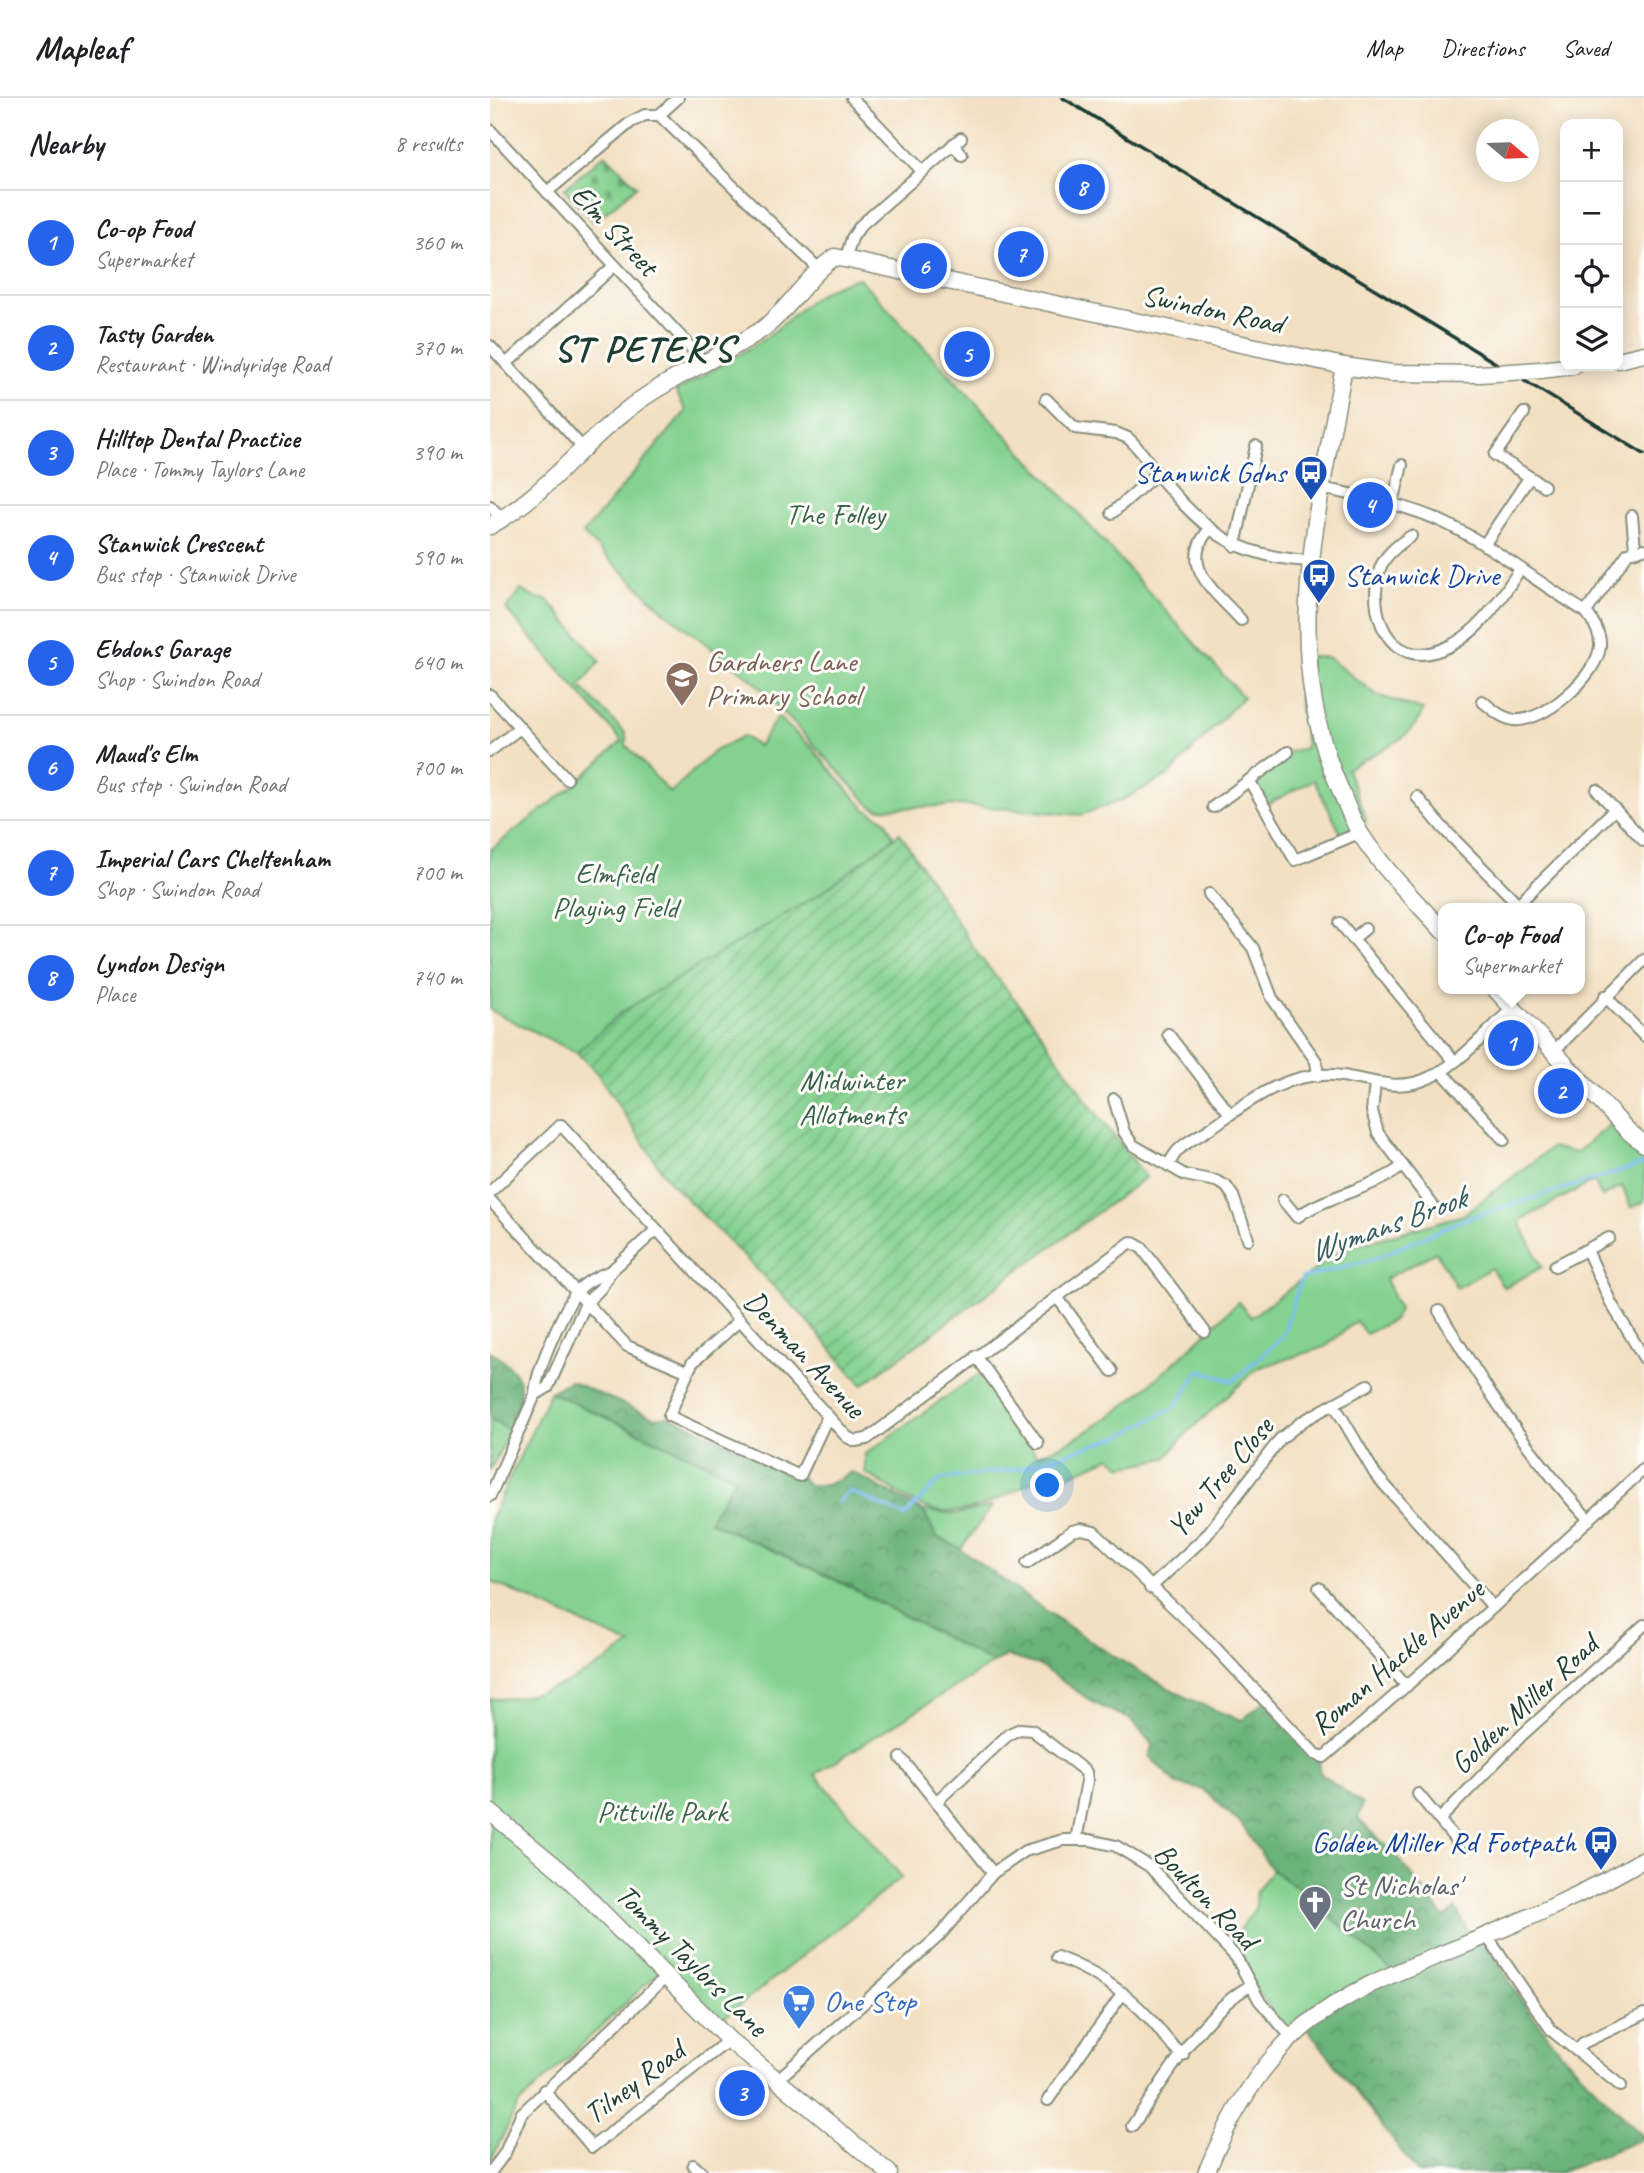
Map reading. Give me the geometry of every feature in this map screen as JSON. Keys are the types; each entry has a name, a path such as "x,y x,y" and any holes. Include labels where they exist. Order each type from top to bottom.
{"street":[{"path":"547,192 631,122 645,116 659,116 678,98"},
{"path":"852,98 921,170"},
{"path":"659,116 818,268 796,298"},
{"name":"Elm Street","path":"490,130 705,363"},
{"path":"490,506 496,522 530,501 624,411 764,327 796,298 845,261 852,238 861,225 921,170 957,141 962,155"},
{"name":"Swindon Road","path":"818,268 835,257 1344,366 1391,373 1480,374 1560,368"},
{"path":"506,364 614,266"},
{"path":"490,346 583,448"},
{"path":"1623,359 1644,354"},
{"path":"1344,366 1310,561 1309,671 1313,713 1331,769 1359,833 1438,925"},
{"path":"1046,399 1075,428 1116,433 1128,438 1186,509 1209,530 1235,546 1265,556 1310,561"},
{"path":"1524,413 1495,455 1544,486"},
{"path":"1235,546 1256,446"},
{"path":"1393,503 1402,465"},
{"path":"1112,513 1157,473"},
{"path":"1484,545 1529,478"},
{"path":"1321,488 1393,503 1443,522 1484,545 1586,612 1600,636 1600,649 1596,660 1571,692 1545,712 1523,720 1506,718 1493,706 1482,701"},
{"path":"1586,612 1628,553 1639,549 1632,516"},
{"path":"1209,530 1198,546 1198,569 1241,620"},
{"path":"1411,536 1392,550 1381,567 1375,606 1385,634 1409,651 1434,652 1464,637 1485,617 1520,569"},
{"path":"490,695 567,779"},
{"path":"490,751 520,729"},
{"path":"1213,807 1288,752"},
{"path":"1249,780 1296,860 1359,833"},
{"path":"1597,790 1644,841"},
{"path":"1417,797 1517,903"},
{"path":"1523,903 1615,809"},
{"path":"1209,894 1253,948 1272,998 1316,1061 1318,1076"},
{"path":"1340,923 1454,1061"},
{"path":"1353,939 1365,929"},
{"path":"1554,1051 1605,996 1644,960"},
{"path":"1500,994 1644,1143"},
{"path":"1605,996 1644,1037"},
{"path":"1169,1166 1177,1149 1271,1088 1318,1076 1343,1076 1375,1083 1413,1083 1441,1071 1513,1008"},
{"path":"1168,1034 1230,1114"},
{"path":"1441,1071 1504,1140"},
{"path":"1375,1083 1372,1111 1376,1128 1433,1207"},
{"path":"1114,1099 1129,1141 1192,1178 1216,1181 1226,1186 1233,1196 1248,1239"},
{"name":"Denman Avenue","path":"490,1192 561,1125 847,1437 863,1440 1124,1246 1135,1243 1142,1248 1205,1332"},
{"path":"1283,1200 1297,1217 1322,1203 1388,1178 1403,1166"},
{"path":"490,1200 628,1346 686,1371"},
{"path":"535,1395 548,1387 586,1303 601,1288 611,1271 656,1230"},
{"path":"1555,1266 1609,1238"},
{"path":"1587,1250 1611,1303 1644,1358"},
{"path":"490,1496 535,1395 535,1381 576,1293 592,1278 611,1271"},
{"path":"1057,1297 1112,1371"},
{"path":"1439,1311 1489,1395 1542,1468 1589,1520"},
{"path":"740,1320 686,1371 669,1416 800,1476 828,1416"},
{"path":"976,1356 1038,1443"},
{"name":"Yew Tree Close","path":"1150,1588 1206,1536 1280,1439 1303,1421 1335,1406 1368,1385"},
{"path":"1335,1406 1375,1474 1493,1607"},
{"name":"Roman Hackle Avenue","path":"1027,1563 1072,1531 1087,1529 1099,1536 1150,1588 1209,1641 1320,1757 1329,1754 1407,1686 1644,1469"},
{"path":"1319,1588 1407,1686"},
{"name":"Golden Miller Road","path":"1440,1819 1522,1735 1644,1625"},
{"path":"936,1802 1010,1734 1020,1729 1032,1730 1086,1772 1087,1788 1076,1840"},
{"path":"901,1758 993,1873"},
{"name":"Golden Miller Road","path":"1418,1794 1461,1845"},
{"name":"Tommy Taylors Lane","path":"490,1812 561,1870 729,2040 889,2173"},
{"name":"Boulton Road","path":"777,2080 939,1936 993,1873 1037,1846 1076,1840 1116,1846 1149,1866 1236,1957 1250,1986 1276,2023 1292,2038"},
{"path":"1206,2173 1231,2118 1257,2078 1292,2038 1349,1995 1608,1880 1644,1859"},
{"path":"1481,1937 1552,2031 1620,2086"},
{"path":"1057,1958 1097,1974 1123,1993 1183,2055"},
{"path":"490,2173 505,2153 516,2120 544,2090 665,1978"},
{"path":"1132,2126 1224,2004 1250,1986"},
{"path":"1048,2100 1123,1993"},
{"path":"1577,2051 1583,2043 1644,2014"},
{"name":"Tilney Road","path":"544,2090 592,2147 729,2040"}],"green space":[{"path":"605,154 637,186 594,222 564,189"},
{"name":"The Folley","path":"859,278 1052,484 1243,697 1169,775 1122,800 1081,815 963,805 878,809 870,805 755,682 665,612 583,534 686,411 676,392 758,343 820,294"},
{"name":"Elmfield Playing Field","path":"521,590 535,598 548,600 600,661 580,686 625,733 625,744 670,793 714,751 743,736 758,746 778,717 812,748 864,808 885,820 894,838 821,893 622,1012 577,1053 490,1010 490,850 573,786 622,741 506,609"},
{"path":"1308,657 1327,657 1377,695 1423,710 1417,722 1401,739 1347,769 1366,820 1359,833 1344,840 1314,780 1264,806 1249,780 1288,752 1306,748 1299,699 1309,671"},
{"name":"Midwinter Allotments","path":"900,833 979,956 1032,1020 1087,1101 1146,1177 862,1385 804,1317 668,1180 597,1073 577,1053 622,1012 821,893"},
{"path":"1617,1118 1644,1144 1644,1202 1631,1208 1622,1186 1602,1197 1594,1181 1519,1221 1542,1267 1504,1288 1491,1268 1457,1288 1436,1252 1385,1279 1399,1309 1395,1319 1366,1334 1356,1321 1325,1347 1258,1368 1188,1432 1166,1458 1122,1467 1111,1457 1049,1484 1042,1476 984,1505 952,1512 921,1506 865,1473 865,1454 979,1374 1037,1455 1064,1444 1091,1429 1144,1389 1238,1302 1251,1317 1343,1249 1463,1215 1552,1147 1576,1153"},
{"path":"490,1351 507,1364 516,1378 520,1392 514,1422 490,1471"},
{"path":"490,1351 511,1368 520,1385 518,1405 509,1430 490,1418"},
{"path":"570,1381 655,1418 669,1416 800,1476 808,1485 827,1485 852,1472 923,1511 937,1537 959,1548 1096,1644 1170,1689 1242,1720 1265,1701 1319,1757 1320,1773 1362,1804 1358,1819 1395,1854 1445,1918 1456,1908 1473,1941 1487,1945 1525,2006 1566,2058 1644,2138 1559,2173 1418,2173 1305,2025 1394,1973 1303,1891 1272,1870 1241,1824 1204,1790 1177,1784 1149,1756 1154,1746 1130,1719 1096,1704 1038,1665 1007,1656 993,1663 840,1582 709,1521 736,1477 550,1392"},
{"name":"Pittville Park","path":"550,1392 736,1477 709,1521 840,1582 993,1663 815,1774 902,1877 720,2021 663,1968 518,2105 490,2162 490,1699 530,1695 565,1684 598,1667 631,1645 490,1581 490,1520"},
{"path":"992,1506 961,1549 937,1537 923,1511 957,1514"},
{"path":"1272,1870 1303,1891 1395,1973 1292,2038 1227,1948 1256,1907 1256,1892"}],"waterway":[{"name":"Wymans Brook","path":"838,1503 849,1491 905,1516 941,1479 1019,1469 1121,1436 1176,1406 1199,1370 1233,1381 1282,1337 1302,1278 1374,1259 1465,1219 1644,1164"}],"railway":[{"path":"1063,98 1644,454"}],"place":[{"name":"Lyndon Design","path":"1082,187"},
{"name":"Imperial Cars Cheltenham","path":"1021,254"},
{"name":"Maud's Elm","path":"924,266"},
{"name":"Ebdons Garage","path":"967,354"},
{"name":"Stanwick Gdns","path":"1311,502"},
{"name":"Stanwick Crescent","path":"1370,505"},
{"name":"Stanwick Drive","path":"1319,605"},
{"name":"Gardners Lane Primary School","path":"682,708"},
{"name":"Co-op Food","path":"1511,1043"},
{"name":"Tasty Garden","path":"1561,1091"},
{"name":"Golden Miller Rd Footpath","path":"1601,1872"},
{"name":"St Nicholas' Church","path":"1315,1932"},
{"name":"One Stop","path":"799,2031"},
{"name":"Hilltop Dental Practice","path":"742,2093"}],"district":[{"name":"ST PETER'S","path":"644,348"}]}
